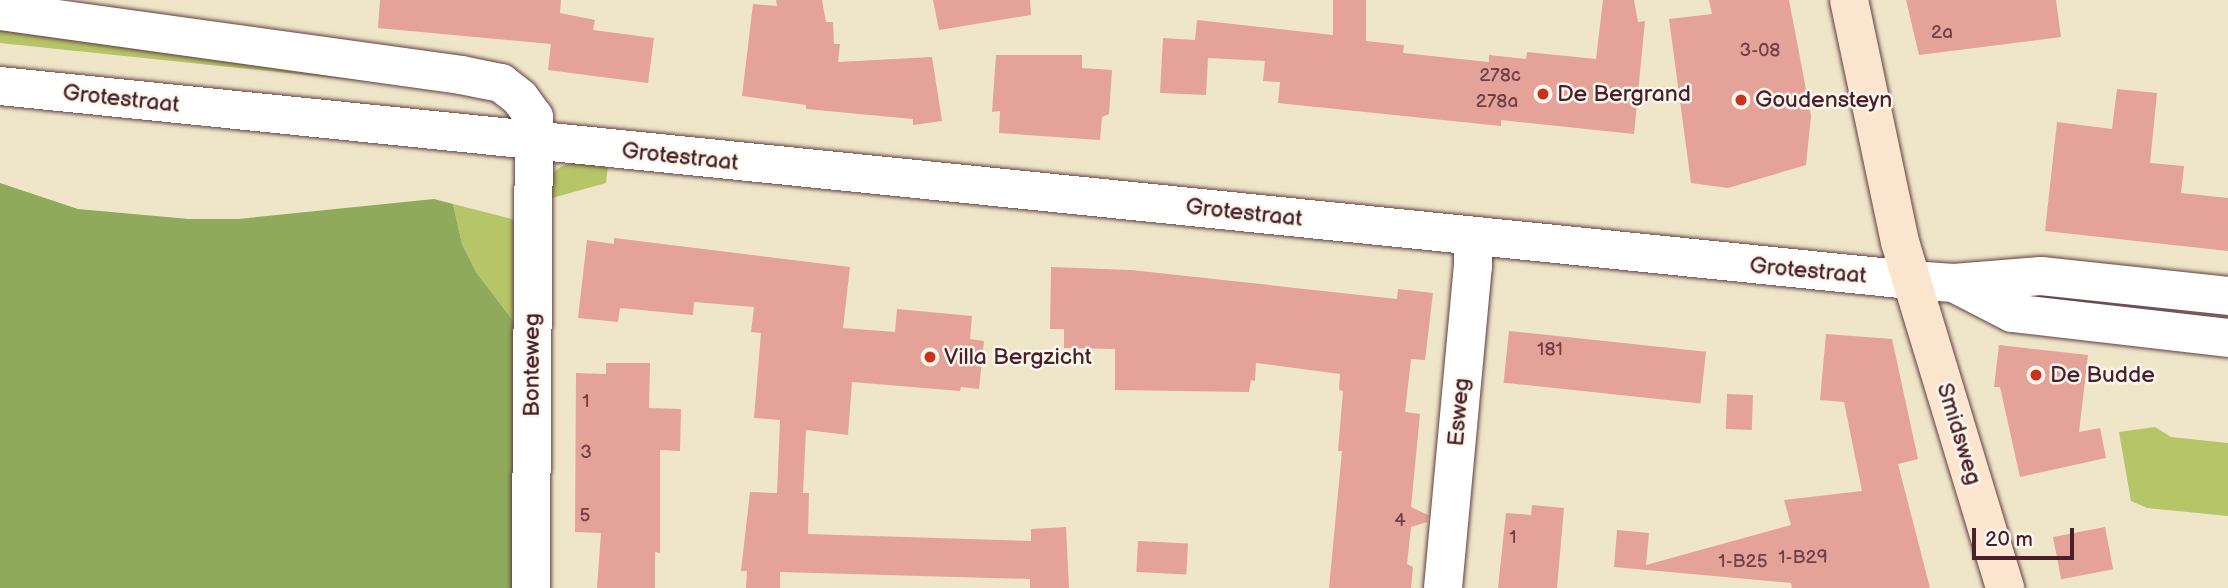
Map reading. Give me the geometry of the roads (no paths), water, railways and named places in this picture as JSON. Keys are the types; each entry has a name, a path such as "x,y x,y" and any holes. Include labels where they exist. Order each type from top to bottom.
{"main road":[{"name":"Smidsweg","path":"1849,0 1910,280 2005,588"}],"street":[{"path":"0,11 461,75 501,83 520,98 534,117 533,142"},
{"name":"Grotestraat","path":"0,86 1910,280 1954,283 2041,276 2228,296"},
{"name":"Bonteweg","path":"531,588 533,142"},
{"name":"Esweg","path":"1443,588 1473,266 1473,236"},
{"name":"Grotestraat","path":"1954,283 2012,313 2228,338"},
{"path":"2160,330 2164,289"}],"place":[{"name":"De Bergrand","path":"1543,94"},
{"name":"Goudensteyn","path":"1741,100"},
{"name":"Villa Bergzicht","path":"930,357"},
{"name":"De Budde","path":"2036,375"}]}
